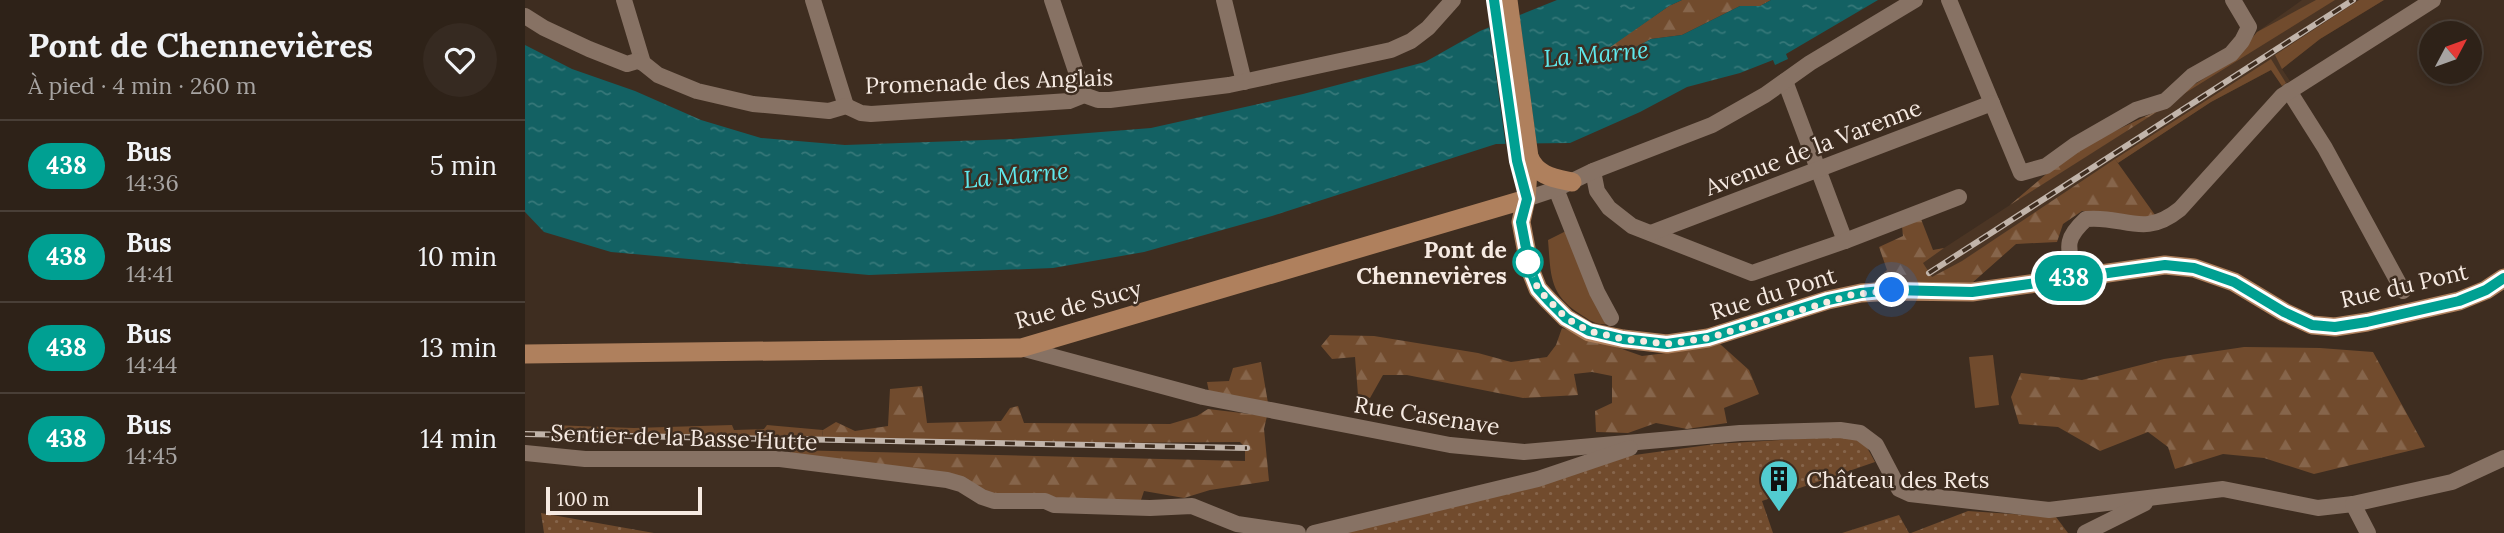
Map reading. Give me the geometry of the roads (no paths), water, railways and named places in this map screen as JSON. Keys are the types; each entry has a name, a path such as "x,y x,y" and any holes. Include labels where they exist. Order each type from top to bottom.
{"main road":[{"path":"1502,5 1523,159 1542,174 1564,185"},
{"name":"Rue du Pont","path":"1523,159 1527,199 1521,222 1526,253 1538,289 1566,318 1589,331 1623,339 1667,344 1708,338 1828,300 1861,293 1892,290 1972,292 2165,265 2194,268 2234,282 2284,312 2312,325 2335,327 2459,301 2486,290 2504,278"},
{"name":"Rue de Sucy","path":"525,354 1021,348 1527,199"}],"street":[{"path":"624,0 643,63"},
{"path":"813,0 846,106"},
{"path":"1052,0 1084,95"},
{"path":"1224,0 1244,82"},
{"path":"1527,199 1712,125 1915,0"},
{"path":"1949,0 2021,173 2046,166 2074,145 2136,110 2165,101 2192,76 2231,54 2249,27 2233,0"},
{"path":"2075,276 2069,237 2086,219 2098,218 2133,225 2165,221 2180,209 2269,108 2289,91 2433,0"},
{"name":"Promenade des Anglais","path":"525,16 589,49 627,64 637,61 643,63 658,75 687,87 753,104 829,111 846,106 871,114 1069,102 1084,95 1098,100 1110,100 1244,82 1391,50 1411,41 1428,27 1445,4"},
{"path":"1785,81 1845,241"},
{"path":"2289,91 2331,160 2403,290"},
{"name":"Avenue de la Varenne","path":"1651,233 1992,103"},
{"path":"1593,172 1597,191 1609,208 1632,226 1752,273 1959,197"},
{"path":"1564,185 1597,292 1611,318"},
{"name":"Rue Casenave","path":"1021,348 1203,397 1450,445 1524,452 1740,433 1840,430 1860,433 1876,445 1899,489 1910,494 2049,510 2084,508 2160,495"},
{"path":"1314,533 1538,479 1636,446 1640,440"},
{"name":"Sentier de la Basse Hutte","path":"525,453 585,459 780,459 947,480 994,501 1129,508 1184,505 1237,524 1298,533"},
{"path":"2085,533 2160,495 2223,489 2318,508 2353,504 2452,482 2504,458"},
{"path":"2353,504 2368,533"}],"water":[{"name":"La Marne","path":"1557,0 1682,0 1669,6 1609,48 1626,52 1651,39 1682,35 1740,6 1760,6 1771,0 1878,0 1786,54 1788,59 1775,65 1773,60 1740,73 1687,87 1640,112 1570,143 1496,144 1272,216 1144,252 1053,268 869,275 611,252 544,232 525,212 525,45 572,69 635,91 701,120 761,138 845,145 1013,139 1151,128 1303,94 1425,62 1480,31"}],"railway":[{"path":"1929,273 2353,0"},
{"path":"525,434 1247,448"}],"place":[{"name":"Pont de Chennevières","path":"1528,262"},
{"name":"Château des Rets","path":"1779,513"}]}
